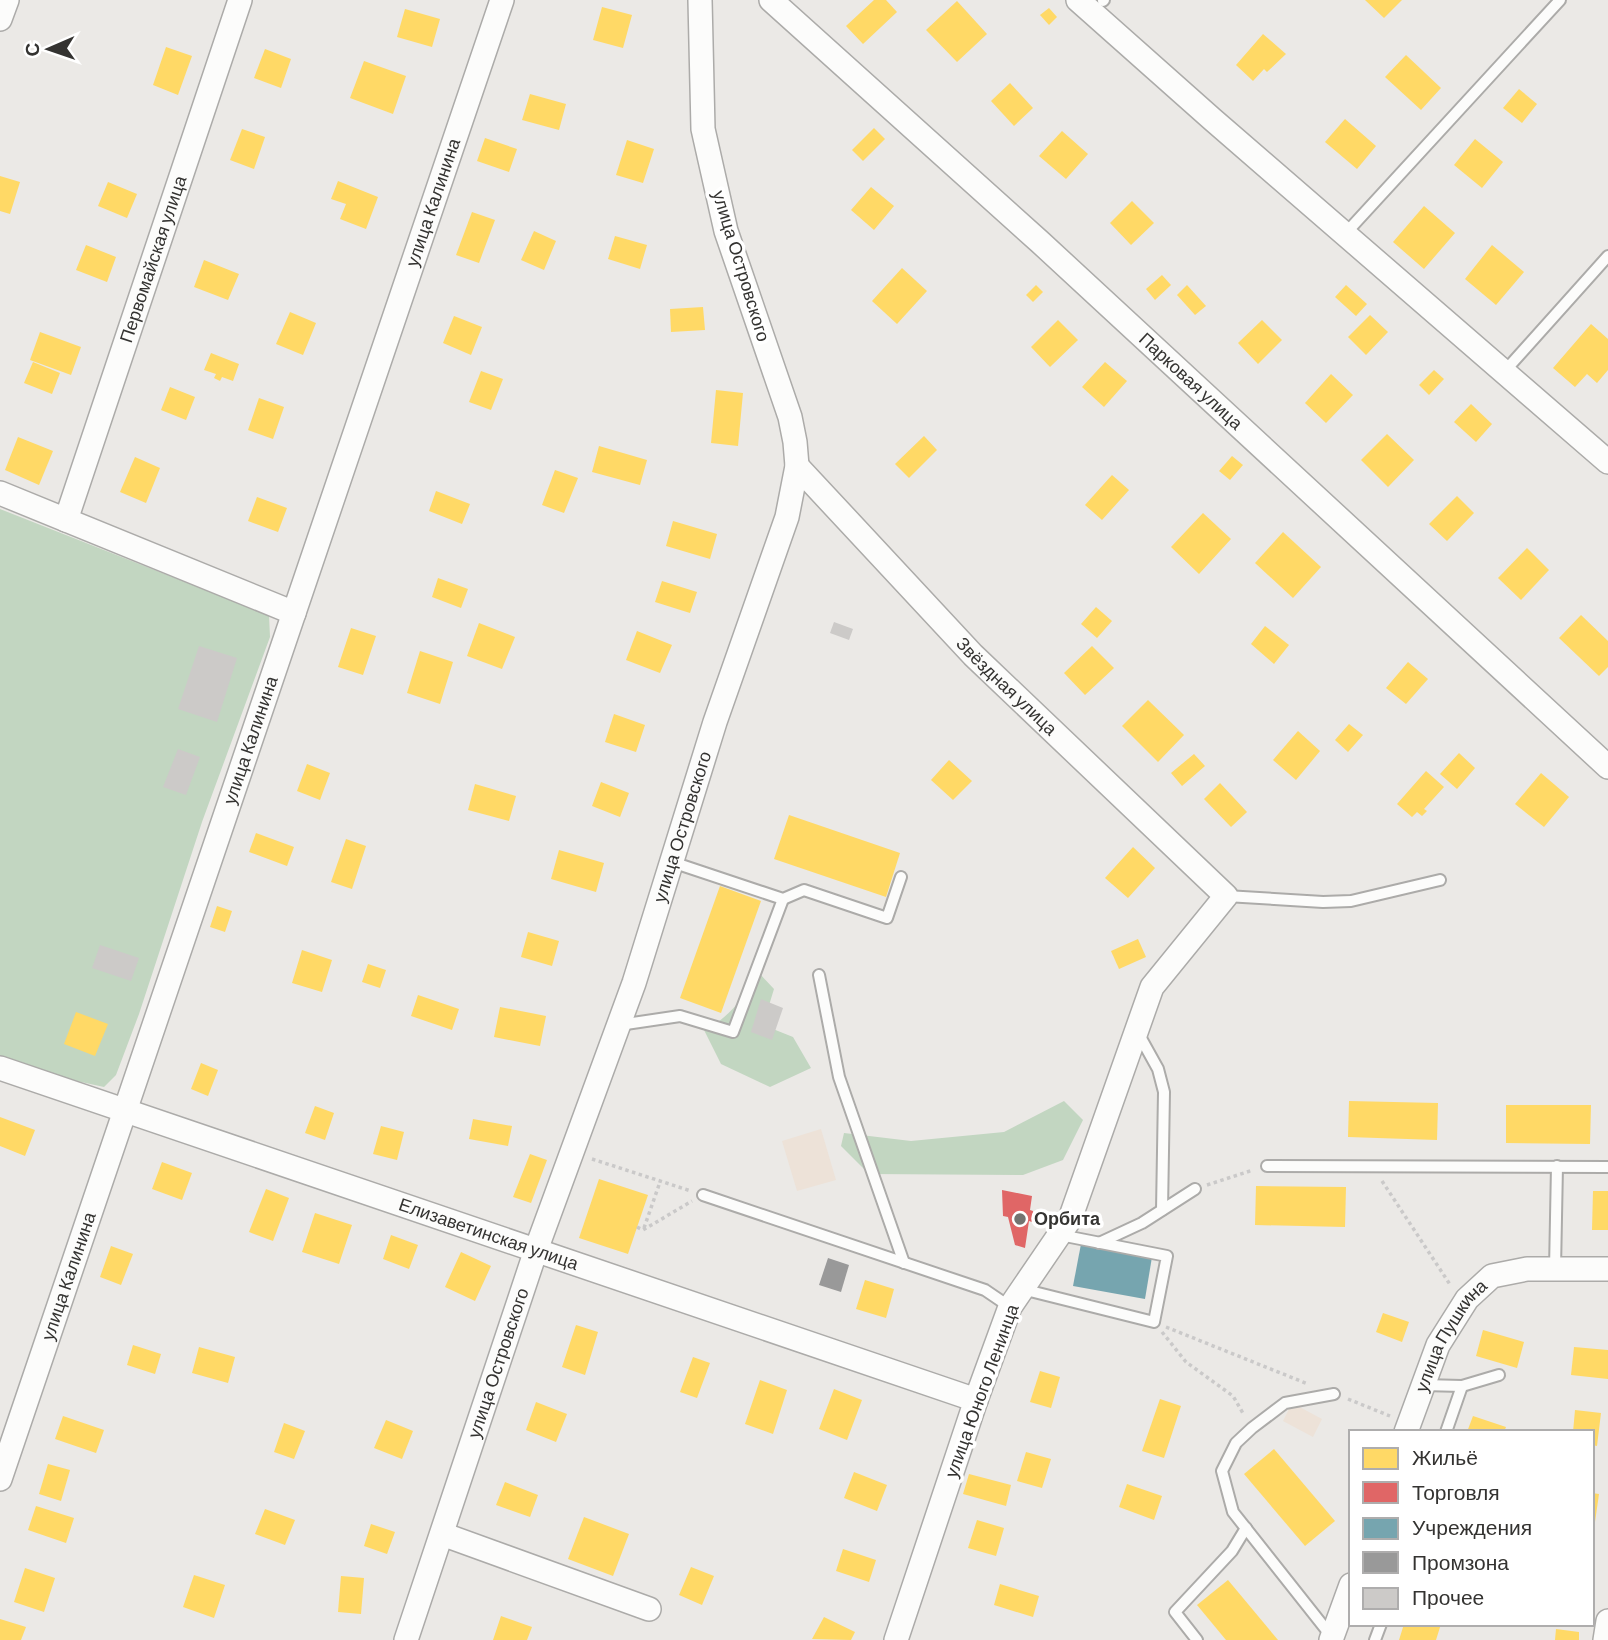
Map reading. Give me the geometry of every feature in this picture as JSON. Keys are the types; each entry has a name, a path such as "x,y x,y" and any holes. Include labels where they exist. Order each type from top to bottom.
{"street":[{"path":"0,19 7,0"},
{"name":"Первомайская улица","path":"66,520 240,0"},
{"name":"улица Калинина","path":"0,1479 502,0"},
{"name":"улица Островского","path":"406,1640 536,1250 619,1025 715,722 788,517 797,466 790,417 726,231 703,129 700,0"},
{"name":"Парковая улица","path":"771,0 1040,242 1608,767"},
{"path":"1078,0 1608,462"},
{"name":"Звёздная улица","path":"797,466 972,655 1226,896"},
{"path":"0,493 294,613"},
{"name":"улица Юного Ленинца","path":"896,1640 976,1399 1016,1298 1070,1219 1152,987 1226,896"},
{"name":"Елизаветинская улица","path":"0,1068 976,1399"},
{"name":"улица Пушкина","path":"1408,1428 1438,1345 1463,1305 1492,1276 1527,1269 1608,1269"},
{"path":"442,1534 649,1609"},
{"path":"1331,1638 1349,1590"},
{"path":"1605,1640 1608,1621"}],"lane":[{"path":"1345,234 1560,0"},
{"path":"1504,372 1608,256"},
{"path":"672,862 783,899 804,890 887,918 901,877"},
{"path":"1226,896 1351,901 1440,880"},
{"path":"619,1025 680,1016 733,1032 783,899"},
{"path":"819,975 839,1077 904,1263"},
{"path":"1137,1030 1158,1069 1164,1092 1162,1210"},
{"path":"1267,1166 1608,1167"},
{"path":"1555,1269 1557,1166"},
{"path":"1099,1243 1142,1223 1195,1189"},
{"path":"703,1195 985,1290 1154,1322 1167,1256 1059,1235"},
{"path":"1423,1385 1462,1385 1499,1375"},
{"path":"1447,1430 1462,1385"},
{"path":"1331,1638 1233,1512 1222,1471 1236,1443 1284,1403 1334,1394"},
{"path":"1197,1640 1175,1612 1232,1550 1246,1528"}],"path":[{"path":"572,1152 703,1195"},
{"path":"1195,1189 1267,1166"},
{"path":"1371,1166 1463,1305"},
{"path":"643,1230 660,1181"},
{"path":"643,1230 703,1195"},
{"path":"637,1227 643,1230"},
{"path":"1154,1322 1334,1394 1408,1428"},
{"path":"1154,1322 1186,1362 1233,1396 1252,1427"}],"shaded area":[{"path":"821,1129 836,1180 797,1191 782,1141"},
{"path":"1292,1403 1322,1419 1313,1437 1283,1421"}],"green space":[{"path":"0,509 269,615 270,637 202,822 139,1014 116,1075 104,1087 63,1078 0,1056"},
{"path":"759,973 774,989 763,1025 793,1037 811,1068 770,1087 721,1064 704,1030 729,1013"},
{"path":"1064,1101 1083,1120 1063,1160 1023,1175 869,1174 841,1146 844,1133 911,1141 1004,1132"}],"building: Жильё":[{"path":"874,0 886,0 897,12 863,44 846,26"},
{"path":"1365,0 1402,0 1384,18"},
{"path":"957,1 987,34 957,62 926,30"},
{"path":"602,7 632,15 623,48 593,40"},
{"path":"1049,8 1057,17 1049,25 1040,15"},
{"path":"405,9 440,19 432,47 397,37"},
{"path":"1263,34 1286,54 1267,72 1264,69 1253,81 1236,65"},
{"path":"166,47 192,56 178,95 153,85"},
{"path":"265,49 291,59 281,88 254,78"},
{"path":"1406,55 1441,88 1421,110 1385,77"},
{"path":"364,61 406,76 393,114 350,98"},
{"path":"1010,83 1033,108 1014,126 991,101"},
{"path":"1519,89 1537,104 1522,123 1503,108"},
{"path":"530,94 566,104 559,130 522,120"},
{"path":"1345,119 1376,146 1357,169 1325,142"},
{"path":"874,128 885,139 863,161 852,150"},
{"path":"242,129 265,137 254,169 230,160"},
{"path":"1062,131 1088,154 1066,179 1039,156"},
{"path":"485,138 517,149 509,172 477,161"},
{"path":"1475,139 1503,162 1482,188 1454,165"},
{"path":"627,140 654,149 643,183 616,175"},
{"path":"0,176 20,182 10,214 0,211"},
{"path":"338,181 378,197 366,229 340,219 346,204 331,199"},
{"path":"108,182 137,194 127,218 98,206"},
{"path":"871,187 894,206 874,230 851,210"},
{"path":"1132,201 1154,223 1131,245 1110,223"},
{"path":"1424,206 1455,233 1424,269 1393,242"},
{"path":"472,212 495,220 479,263 456,255"},
{"path":"534,231 556,241 544,270 521,260"},
{"path":"615,236 647,245 640,269 608,259"},
{"path":"86,245 116,257 107,282 76,270"},
{"path":"1492,245 1524,272 1496,305 1465,279"},
{"path":"204,260 239,274 228,300 194,287"},
{"path":"902,268 927,291 897,324 872,301"},
{"path":"1162,275 1171,285 1155,300 1146,289"},
{"path":"1036,285 1043,292 1033,302 1026,295"},
{"path":"1187,285 1206,306 1195,315 1177,295"},
{"path":"1346,285 1367,304 1356,316 1335,297"},
{"path":"703,307 705,330 671,332 670,309"},
{"path":"290,312 316,323 303,355 276,344"},
{"path":"1370,315 1388,332 1366,355 1348,337"},
{"path":"454,316 482,327 471,355 443,343"},
{"path":"1058,320 1078,340 1050,367 1031,347"},
{"path":"1262,320 1282,340 1258,364 1238,343"},
{"path":"1591,324 1608,339 1608,370 1597,383 1587,374 1575,387 1553,368"},
{"path":"40,332 81,347 71,375 30,360"},
{"path":"211,353 239,364 233,381 222,377 220,381 214,378 216,374 204,370"},
{"path":"33,362 60,373 52,394 24,383"},
{"path":"1105,362 1127,381 1104,407 1082,387"},
{"path":"1434,370 1444,379 1429,395 1419,385"},
{"path":"481,371 503,379 491,410 469,402"},
{"path":"1331,374 1353,395 1326,423 1305,403"},
{"path":"170,387 195,397 186,420 161,410"},
{"path":"716,390 743,393 738,446 711,443"},
{"path":"259,398 284,407 273,439 248,430"},
{"path":"1471,404 1492,424 1476,442 1454,422"},
{"path":"1387,434 1414,460 1388,487 1361,460"},
{"path":"924,436 937,450 909,478 895,464"},
{"path":"18,437 53,451 39,485 5,470"},
{"path":"599,446 647,460 640,485 592,472"},
{"path":"1232,456 1243,465 1230,480 1219,471"},
{"path":"135,457 160,468 146,503 120,492"},
{"path":"555,470 578,478 564,513 542,505"},
{"path":"1112,475 1129,490 1102,520 1085,505"},
{"path":"436,491 470,504 462,524 429,511"},
{"path":"1457,496 1474,513 1447,541 1429,524"},
{"path":"257,497 287,508 278,532 248,521"},
{"path":"1203,513 1231,539 1199,574 1171,547"},
{"path":"673,521 717,534 710,559 666,546"},
{"path":"1283,532 1321,567 1293,598 1255,563"},
{"path":"1527,548 1549,570 1521,600 1498,578"},
{"path":"438,578 468,589 461,608 432,597"},
{"path":"662,581 697,592 690,613 655,602"},
{"path":"1096,607 1112,621 1097,638 1081,624"},
{"path":"1581,615 1608,641 1608,667 1599,676 1559,638"},
{"path":"479,623 515,637 502,669 467,656"},
{"path":"1265,626 1289,645 1274,664 1251,644"},
{"path":"351,628 376,636 363,675 338,667"},
{"path":"637,631 672,645 660,673 626,660"},
{"path":"1092,646 1114,668 1085,695 1064,673"},
{"path":"420,651 453,662 440,704 407,693"},
{"path":"1408,662 1428,679 1406,704 1386,688"},
{"path":"1148,700 1184,735 1158,762 1122,726"},
{"path":"614,714 645,725 636,752 605,742"},
{"path":"1349,724 1363,735 1348,752 1335,740"},
{"path":"1298,731 1320,751 1296,780 1273,760"},
{"path":"1459,753 1475,768 1457,789 1440,774"},
{"path":"1194,754 1205,766 1182,786 1171,773"},
{"path":"949,760 972,781 953,800 931,780"},
{"path":"307,764 330,773 320,800 297,791"},
{"path":"1426,771 1444,787 1424,809 1427,811 1422,816 1417,812 1412,817 1397,804"},
{"path":"1541,773 1569,797 1544,827 1515,804"},
{"path":"601,782 629,793 620,817 592,806"},
{"path":"1220,783 1247,812 1231,827 1204,799"},
{"path":"475,784 516,796 509,821 468,810"},
{"path":"789,815 900,853 886,897 774,859"},
{"path":"256,833 294,847 287,866 249,852"},
{"path":"346,839 366,846 352,889 331,882"},
{"path":"1133,847 1155,868 1128,898 1105,878"},
{"path":"559,850 604,863 596,892 551,879"},
{"path":"720,886 761,901 721,1013 680,998"},
{"path":"217,906 232,911 225,932 210,927"},
{"path":"528,932 559,941 552,966 521,957"},
{"path":"1138,939 1146,957 1119,969 1111,951"},
{"path":"302,950 332,960 322,992 292,983"},
{"path":"368,964 386,970 380,988 362,982"},
{"path":"418,995 459,1009 452,1030 411,1016"},
{"path":"500,1007 546,1016 540,1046 494,1037"},
{"path":"76,1012 108,1024 95,1056 64,1044"},
{"path":"201,1063 218,1070 208,1096 191,1089"},
{"path":"1349,1101 1438,1103 1437,1140 1348,1137"},
{"path":"1506,1105 1591,1105 1590,1144 1506,1143"},
{"path":"315,1106 334,1113 325,1140 305,1133"},
{"path":"0,1117 35,1130 25,1156 0,1146"},
{"path":"473,1119 512,1126 508,1146 469,1139"},
{"path":"381,1126 404,1132 397,1160 373,1154"},
{"path":"530,1154 547,1160 531,1203 513,1197"},
{"path":"162,1162 192,1173 182,1200 152,1189"},
{"path":"599,1179 648,1195 628,1254 579,1238"},
{"path":"1256,1186 1346,1187 1345,1227 1255,1225"},
{"path":"266,1189 289,1198 273,1241 249,1232"},
{"path":"1593,1191 1608,1191 1608,1230 1592,1230"},
{"path":"315,1213 352,1225 339,1264 302,1252"},
{"path":"391,1235 418,1245 409,1269 383,1259"},
{"path":"111,1246 133,1254 121,1285 100,1277"},
{"path":"461,1252 491,1266 475,1301 445,1287"},
{"path":"865,1280 894,1289 886,1318 856,1309"},
{"path":"1383,1313 1409,1322 1402,1342 1376,1332"},
{"path":"576,1325 598,1332 585,1375 562,1367"},
{"path":"1483,1330 1524,1342 1517,1368 1476,1356"},
{"path":"133,1345 161,1354 155,1374 127,1365"},
{"path":"199,1347 235,1357 228,1383 192,1373"},
{"path":"1574,1347 1608,1350 1608,1379 1571,1375"},
{"path":"693,1357 710,1363 697,1398 680,1392"},
{"path":"1040,1371 1060,1377 1051,1408 1030,1402"},
{"path":"760,1380 787,1390 773,1434 745,1424"},
{"path":"834,1389 862,1400 847,1440 819,1429"},
{"path":"1160,1399 1181,1406 1164,1458 1142,1451"},
{"path":"536,1402 567,1414 556,1442 526,1430"},
{"path":"1575,1410 1601,1413 1597,1446 1594,1445 1594,1430 1573,1430"},
{"path":"63,1416 104,1430 96,1453 55,1439"},
{"path":"1473,1416 1506,1427 1505,1430 1468,1430"},
{"path":"386,1420 413,1431 402,1459 374,1448"},
{"path":"284,1423 305,1431 294,1459 274,1452"},
{"path":"1274,1449 1335,1521 1305,1546 1244,1474"},
{"path":"1026,1452 1051,1459 1042,1488 1017,1481"},
{"path":"48,1464 70,1470 61,1501 39,1494"},
{"path":"854,1472 887,1485 877,1511 844,1498"},
{"path":"969,1474 1011,1485 1006,1506 963,1494"},
{"path":"505,1482 538,1495 530,1517 496,1505"},
{"path":"1127,1484 1162,1496 1154,1520 1119,1507"},
{"path":"1594,1493 1599,1494 1594,1529"},
{"path":"36,1506 74,1518 66,1543 28,1530"},
{"path":"265,1509 295,1520 285,1545 255,1534"},
{"path":"584,1517 629,1534 613,1576 568,1559"},
{"path":"977,1520 1004,1528 996,1556 968,1548"},
{"path":"371,1524 395,1532 387,1554 364,1546"},
{"path":"843,1549 876,1560 869,1582 836,1571"},
{"path":"691,1567 714,1576 702,1605 679,1595"},
{"path":"25,1568 55,1578 44,1612 14,1602"},
{"path":"194,1575 225,1585 214,1618 183,1607"},
{"path":"341,1576 364,1578 361,1614 338,1612"},
{"path":"1228,1580 1278,1640 1226,1640 1197,1605"},
{"path":"1000,1584 1039,1596 1033,1617 994,1605"},
{"path":"501,1616 532,1627 527,1640 493,1640"},
{"path":"824,1617 855,1632 851,1640 812,1639"},
{"path":"0,1619 26,1627 21,1640 0,1640"},
{"path":"1403,1626 1440,1626 1436,1640 1399,1640"},
{"path":"1556,1629 1579,1632 1579,1640 1555,1640"}],"building: Торговля":[{"name":"Орбита","path":"1002,1190 1032,1196 1032,1222 1029,1221 1025,1248 1015,1245 1008,1217 1003,1216"}],"building: Учреждения":[{"path":"1081,1244 1152,1257 1145,1299 1073,1286"}],"building: Промзона":[{"path":"828,1258 849,1265 841,1292 819,1285"}],"building: Прочее":[{"path":"834,622 853,629 849,640 830,633"},
{"path":"199,646 237,658 217,722 178,709"},
{"path":"178,749 200,757 186,795 163,787"},
{"path":"100,945 139,958 131,981 92,968"},
{"path":"761,999 783,1008 772,1040 751,1032"}],"place":[{"name":"Орбита","path":"1020,1219"}]}
